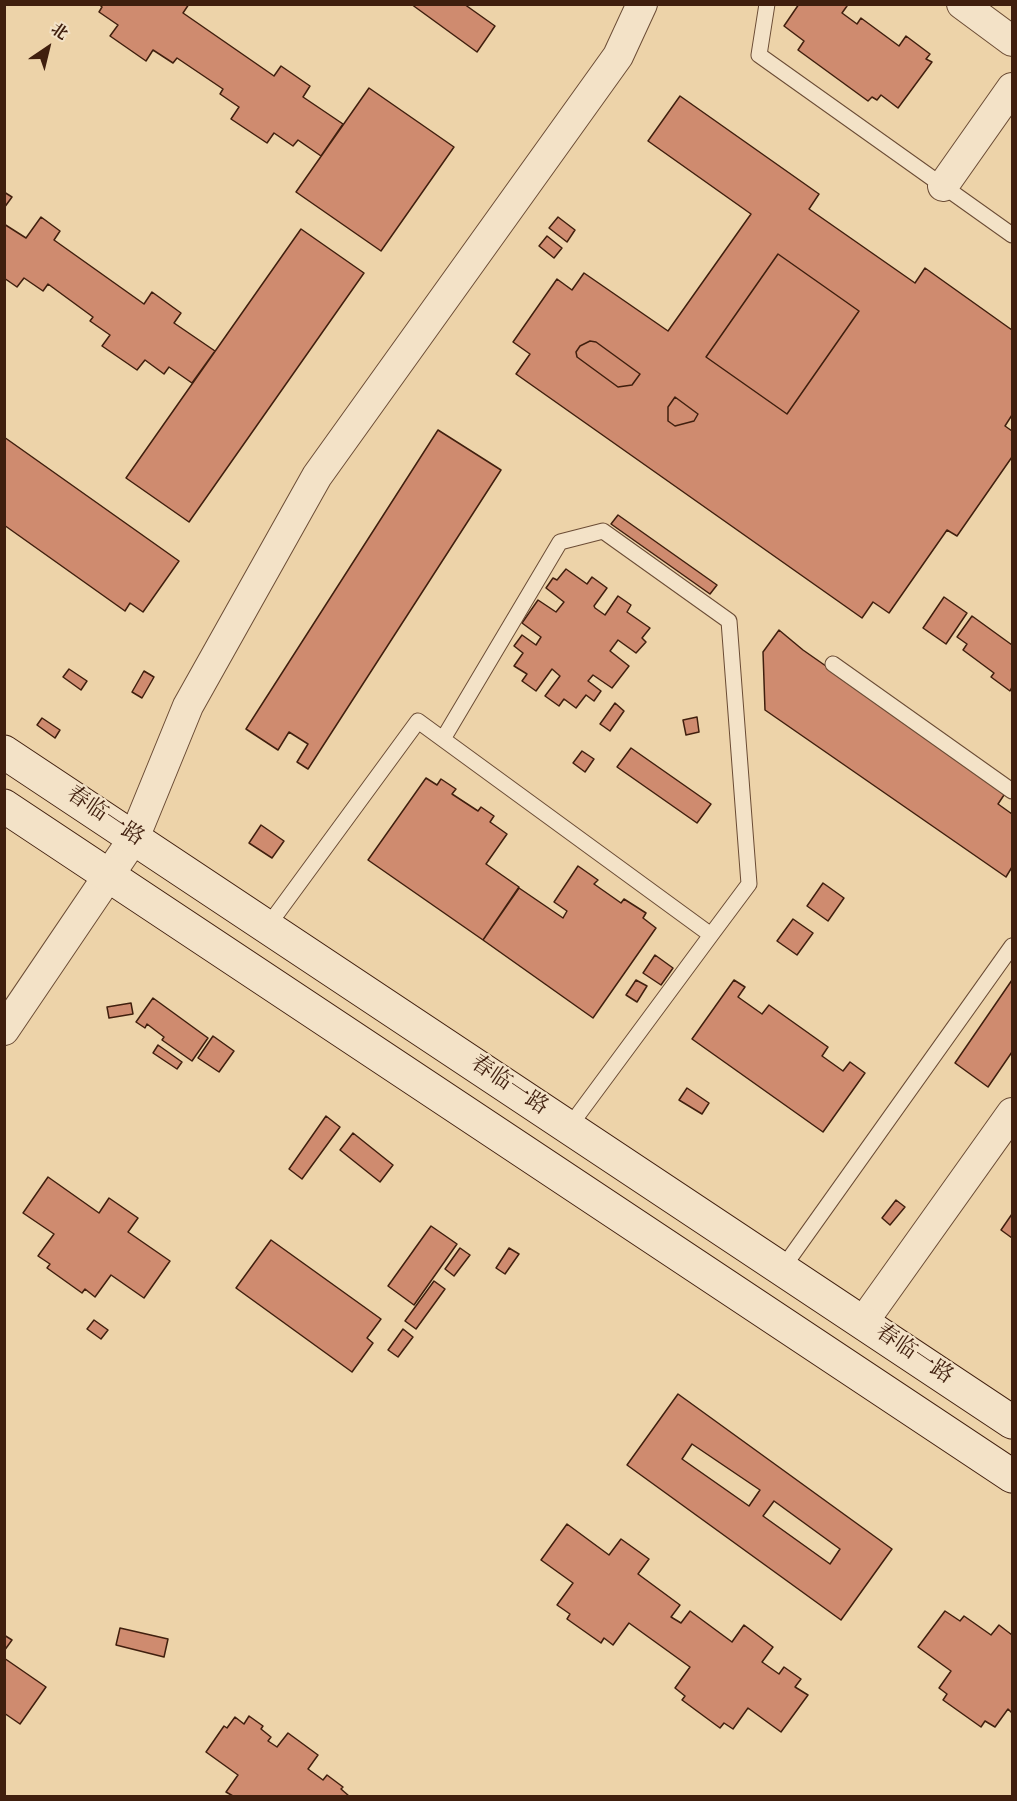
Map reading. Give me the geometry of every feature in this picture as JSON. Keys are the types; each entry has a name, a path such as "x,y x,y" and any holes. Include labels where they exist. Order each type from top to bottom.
{"main road":[{"name":"春临一路","path":"4,752 1012,1422"},
{"name":"春临一路","path":"4,806 1012,1476"}],"street":[{"path":"4,1030 134,838 188,706 317,476 618,56 642,4"},
{"path":"962,4 1012,41"},
{"path":"943,186 1012,88"},
{"path":"863,1322 1012,1113"}],"lane":[{"path":"767,4 759,55 1012,235"},
{"path":"443,739 560,542 603,531 729,621 749,884 569,1127"},
{"path":"833,664 1012,790"},
{"path":"267,927 418,721 711,935"},
{"path":"782,1269 1012,946"}],"building":[{"path":"99,4 189,4 183,13 274,76 281,66 310,86 303,97 343,124 321,156 298,140 293,146 274,133 267,143 231,119 239,107 220,94 223,89 177,58 173,63 153,50 146,61 110,36 118,25 99,12 102,7"},
{"path":"411,4 464,4 495,26 477,52"},
{"path":"799,4 845,4 847,6 842,13 857,24 861,18 899,46 906,36 930,54 926,59 932,62 898,108 881,95 877,100 872,97 868,101 798,50 804,41 784,26"},
{"path":"369,88 454,147 381,251 296,192"},
{"path":"680,96 819,194 809,209 915,283 925,268 1012,330 1012,415 1005,426 1012,431 1012,457 957,536 947,530 889,613 873,602 862,618 516,374 530,354 513,342 557,279 572,290 584,273 668,331 751,214 648,141","holes":["778,254 859,311 787,414 706,357","590,341 596,342 640,374 632,385 618,387 577,357 576,352 580,346","675,397 698,414 694,421 675,426 668,421 668,407"]},
{"path":"4,192 12,197 4,208"},
{"path":"41,217 60,231 54,240 144,304 152,292 181,313 174,323 215,351 192,383 169,367 164,374 145,360 137,370 102,346 110,335 90,321 93,317 48,284 43,291 24,278 17,287 4,278 4,224 26,238"},
{"path":"558,217 575,230 567,242 549,228"},
{"path":"301,229 364,273 189,522 126,478"},
{"path":"547,236 562,248 554,258 539,246"},
{"path":"778,254 859,311 787,414 706,357"},
{"path":"590,341 596,342 640,374 632,385 618,387 577,357 576,352 580,346"},
{"path":"675,397 698,414 694,421 675,426 668,421 668,407"},
{"path":"438,430 501,470 308,769 297,762 308,744 289,732 278,750 246,729"},
{"path":"4,437 179,561 143,612 130,603 125,611 4,525"},
{"path":"618,515 717,585 710,594 611,524"},
{"path":"566,569 587,584 592,577 607,588 594,606 595,608 605,615 618,596 631,605 627,612 650,628 642,638 646,642 636,653 618,640 610,651 629,666 612,688 593,675 588,681 601,691 594,701 586,695 576,708 564,699 559,706 545,696 560,676 552,669 536,691 522,681 527,674 514,666 523,653 514,646 522,635 536,645 541,637 522,623 538,600 556,612 564,602 546,588 553,578 557,580"},
{"path":"944,597 967,613 946,644 923,628"},
{"path":"972,616 1012,645 1012,687 1010,691 991,677 994,673 963,650 967,644 957,637"},
{"path":"779,630 803,650 1006,792 998,804 1012,814 1012,867 1006,877 765,710 763,652"},
{"path":"69,669 87,681 81,690 63,677"},
{"path":"144,671 154,677 142,698 132,692"},
{"path":"615,703 624,711 610,731 600,724"},
{"path":"697,717 699,732 686,735 683,720"},
{"path":"42,718 60,730 55,738 37,725"},
{"path":"631,748 711,804 697,823 617,767"},
{"path":"582,751 594,759 585,772 573,763"},
{"path":"426,778 437,785 441,779 456,789 452,794 478,811 481,807 494,816 490,822 507,834 486,864 519,887 483,940 368,860"},
{"path":"261,825 284,841 272,858 249,843"},
{"path":"578,866 598,880 594,884 621,903 624,899 646,913 643,918 656,928 593,1018 483,940 519,888 563,918 567,911 554,902"},
{"path":"823,883 844,898 828,921 807,906"},
{"path":"793,919 813,933 797,955 777,941"},
{"path":"655,955 673,968 661,985 643,973"},
{"path":"636,980 647,986 637,1002 626,995"},
{"path":"734,980 745,987 738,997 762,1014 769,1005 828,1047 822,1056 843,1071 850,1062 865,1073 823,1132 692,1039"},
{"path":"1012,980 1012,1052 988,1087 955,1063"},
{"path":"153,998 208,1038 192,1061 162,1040 164,1037 147,1024 145,1028 136,1022"},
{"path":"131,1003 133,1014 109,1018 107,1007"},
{"path":"213,1036 234,1051 219,1072 198,1058"},
{"path":"158,1045 182,1062 177,1069 153,1053"},
{"path":"687,1088 709,1103 702,1114 679,1100"},
{"path":"326,1116 340,1127 302,1179 289,1169"},
{"path":"353,1133 393,1165 380,1182 340,1150"},
{"path":"48,1177 99,1213 109,1198 138,1218 128,1232 170,1261 144,1298 111,1275 95,1297 85,1289 82,1293 47,1268 50,1264 38,1256 54,1234 23,1213"},
{"path":"896,1200 905,1207 890,1225 882,1218"},
{"path":"1012,1214 1012,1238 1001,1230"},
{"path":"431,1226 457,1244 414,1305 388,1286"},
{"path":"271,1240 381,1319 367,1338 373,1343 352,1372 236,1288"},
{"path":"460,1248 470,1255 454,1276 445,1269"},
{"path":"509,1248 519,1254 505,1274 496,1268"},
{"path":"434,1281 445,1289 416,1329 405,1321"},
{"path":"94,1320 108,1330 101,1339 87,1329"},
{"path":"403,1329 413,1337 398,1357 388,1350"},
{"path":"678,1394 892,1549 841,1620 627,1465","holes":["692,1444 760,1490 749,1506 682,1459","774,1501 840,1549 830,1564 763,1516"]},
{"path":"567,1524 609,1555 621,1539 649,1559 638,1574 680,1605 671,1617 681,1623 690,1611 732,1642 744,1625 773,1647 762,1662 779,1674 784,1667 801,1679 795,1687 808,1695 781,1732 748,1708 733,1729 724,1723 720,1728 682,1700 685,1696 675,1688 690,1667 629,1623 613,1645 604,1638 601,1643 567,1619 570,1614 557,1605 573,1583 541,1560"},
{"path":"945,1611 960,1621 964,1616 991,1635 999,1625 1012,1635 1012,1713 1008,1709 995,1727 985,1721 981,1727 943,1700 947,1694 939,1688 951,1671 918,1647"},
{"path":"120,1628 168,1639 164,1657 116,1645"},
{"path":"4,1635 12,1640 4,1651"},
{"path":"4,1658 46,1687 20,1724 4,1713"},
{"path":"249,1716 263,1726 261,1729 271,1737 268,1741 277,1747 288,1733 318,1755 308,1769 323,1780 327,1775 343,1787 341,1789 349,1796 233,1796 226,1792 238,1775 206,1752 224,1726 227,1728 235,1717 244,1724"}]}
